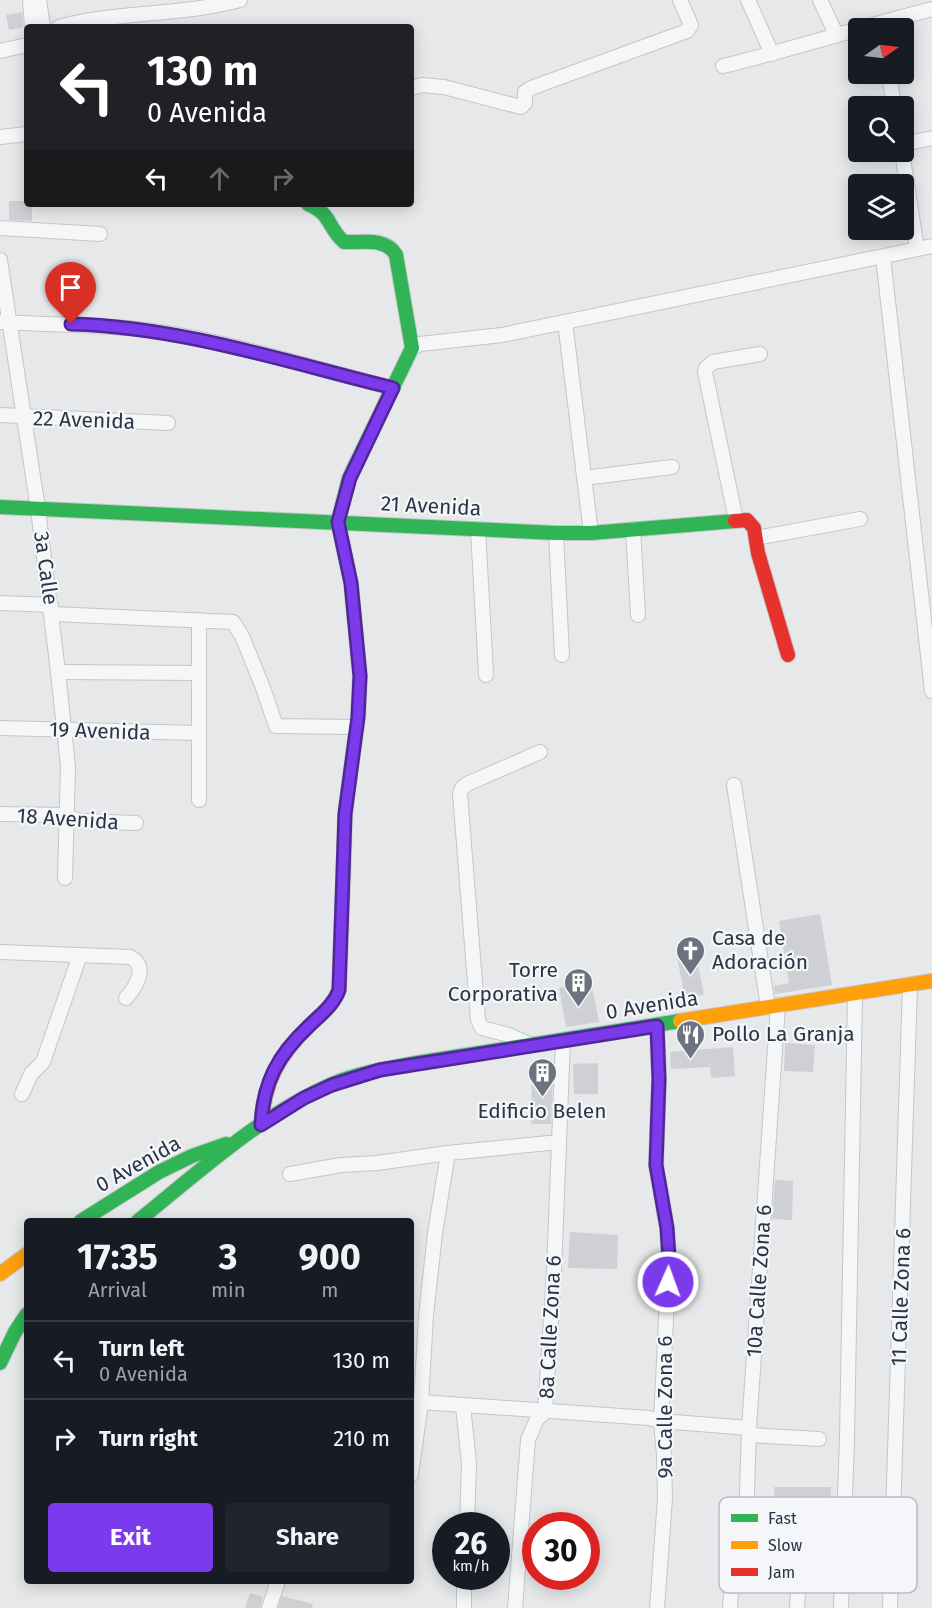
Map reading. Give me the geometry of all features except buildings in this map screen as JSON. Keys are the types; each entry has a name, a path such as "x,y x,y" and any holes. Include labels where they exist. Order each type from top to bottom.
{"street":[{"path":"30,0 32,24"},
{"path":"39,0 43,24"},
{"path":"75,24 195,10 240,0"},
{"path":"414,88 444,87 516,107 524,107 525,93 531,88 687,31 692,25 680,0"},
{"path":"748,0 772,54"},
{"path":"820,0 836,34"},
{"path":"897,18 922,7"},
{"path":"723,66 848,32"},
{"path":"0,51 24,46"},
{"path":"0,137 24,134"},
{"path":"914,142 932,138"},
{"path":"904,162 917,249"},
{"path":"255,1128 271,1074 298,1036 329,1007 339,990 345,814 360,676 351,583 338,522 350,478 412,348 393,248 387,244 342,241 326,209"},
{"path":"0,228 100,234"},
{"path":"412,348 420,344 502,335 932,246"},
{"path":"883,257 932,691"},
{"name":"3a Calle","path":"0,260 5,323 24,417 38,509 68,766 65,878"},
{"path":"565,322 591,533"},
{"path":"5,323 124,327 193,338 393,388"},
{"path":"760,354 713,362 709,364 705,372 743,520 754,528 758,553 788,655"},
{"name":"22 Avenida","path":"0,415 168,423"},
{"path":"585,478 672,467"},
{"name":"21 Avenida","path":"0,507 556,533 591,533 743,520"},
{"path":"756,538 860,519"},
{"path":"478,529 486,675"},
{"path":"633,530 638,615"},
{"path":"556,533 562,655"},
{"path":"0,603 51,610 228,621 235,624 263,688 276,726 356,727"},
{"path":"199,620 199,800"},
{"path":"58,672 198,673"},
{"name":"19 Avenida","path":"0,728 199,733"},
{"path":"531,1045 509,1035 486,1030 479,1024 460,794 462,788 467,784 540,752"},
{"name":"10a Calle Zona 6","path":"734,785 773,1006 745,1497"},
{"name":"18 Avenida","path":"0,814 136,823"},
{"path":"0,952 125,956 136,959 140,966 140,973 135,986 126,998"},
{"path":"22,1094 31,1074 43,1062 80,955"},
{"name":"0 Avenida","path":"86,1218 159,1172 192,1156 230,1143 304,1098 349,1078 416,1063 932,981"},
{"name":"11 Calle Zona 6","path":"894,1497 910,985"},
{"path":"845,1497 855,994"},
{"name":"9a Calle Zona 6","path":"657,1026 659,1079 656,1165 667,1228 669,1258 661,1421 665,1498 657,1608"},
{"name":"8a Calle Zona 6","path":"515,1608 528,1440 537,1419 545,1412 564,1040"},
{"name":"0 Avenida","path":"142,1218 255,1128"},
{"path":"290,1174 341,1165 559,1142"},
{"path":"415,1418 421,1402 417,1371 448,1153"},
{"path":"0,1274 24,1256"},
{"path":"0,1363 24,1318"},
{"path":"421,1402 649,1418 819,1439"},
{"path":"464,1406 469,1463 467,1512"},
{"path":"269,1608 277,1584"},
{"path":"464,1590 464,1608"},
{"name":"10a Calle Zona 6","path":"730,1608 731,1593"},
{"path":"797,1608 798,1593"},
{"path":"842,1593 842,1608"},
{"name":"11 Calle Zona 6","path":"890,1593 890,1608"}],"traffic: fast":[{"path":"314,207 325,216 344,242 380,243 392,249 396,255 412,348 349,478 338,522 351,583 360,676 358,717 345,814 343,883"},
{"path":"0,507 556,533 591,533 735,521"},
{"path":"142,1218 255,1128 305,1097 342,1080 373,1071 416,1063 680,1021"},
{"path":"86,1218 159,1172 192,1156 226,1144"},
{"path":"0,1363 24,1318"}],"traffic: slow":[{"path":"680,1021 932,981"},
{"path":"0,1274 24,1256"}],"traffic: jam":[{"path":"735,521 747,520 754,528 758,553 788,655"},
{"path":"261,1124 266,1095 281,1059 298,1037 330,1005 339,990 343,883"}],"place":[{"name":"Casa de Adoración","path":"691,976"},
{"name":"Torre Corporativa","path":"579,1008"},
{"name":"Pollo La Granja","path":"691,1060"},
{"name":"Edificio Belen","path":"542,1098"}],"route":[{"path":"71,324 124,327 193,338 393,388 350,478 338,522 351,583 360,676 358,717 345,814 339,990 329,1007 298,1036 271,1074 264,1092 261,1125 304,1098 332,1085 380,1070 657,1026 659,1079 656,1165 667,1228 668,1282"}]}
